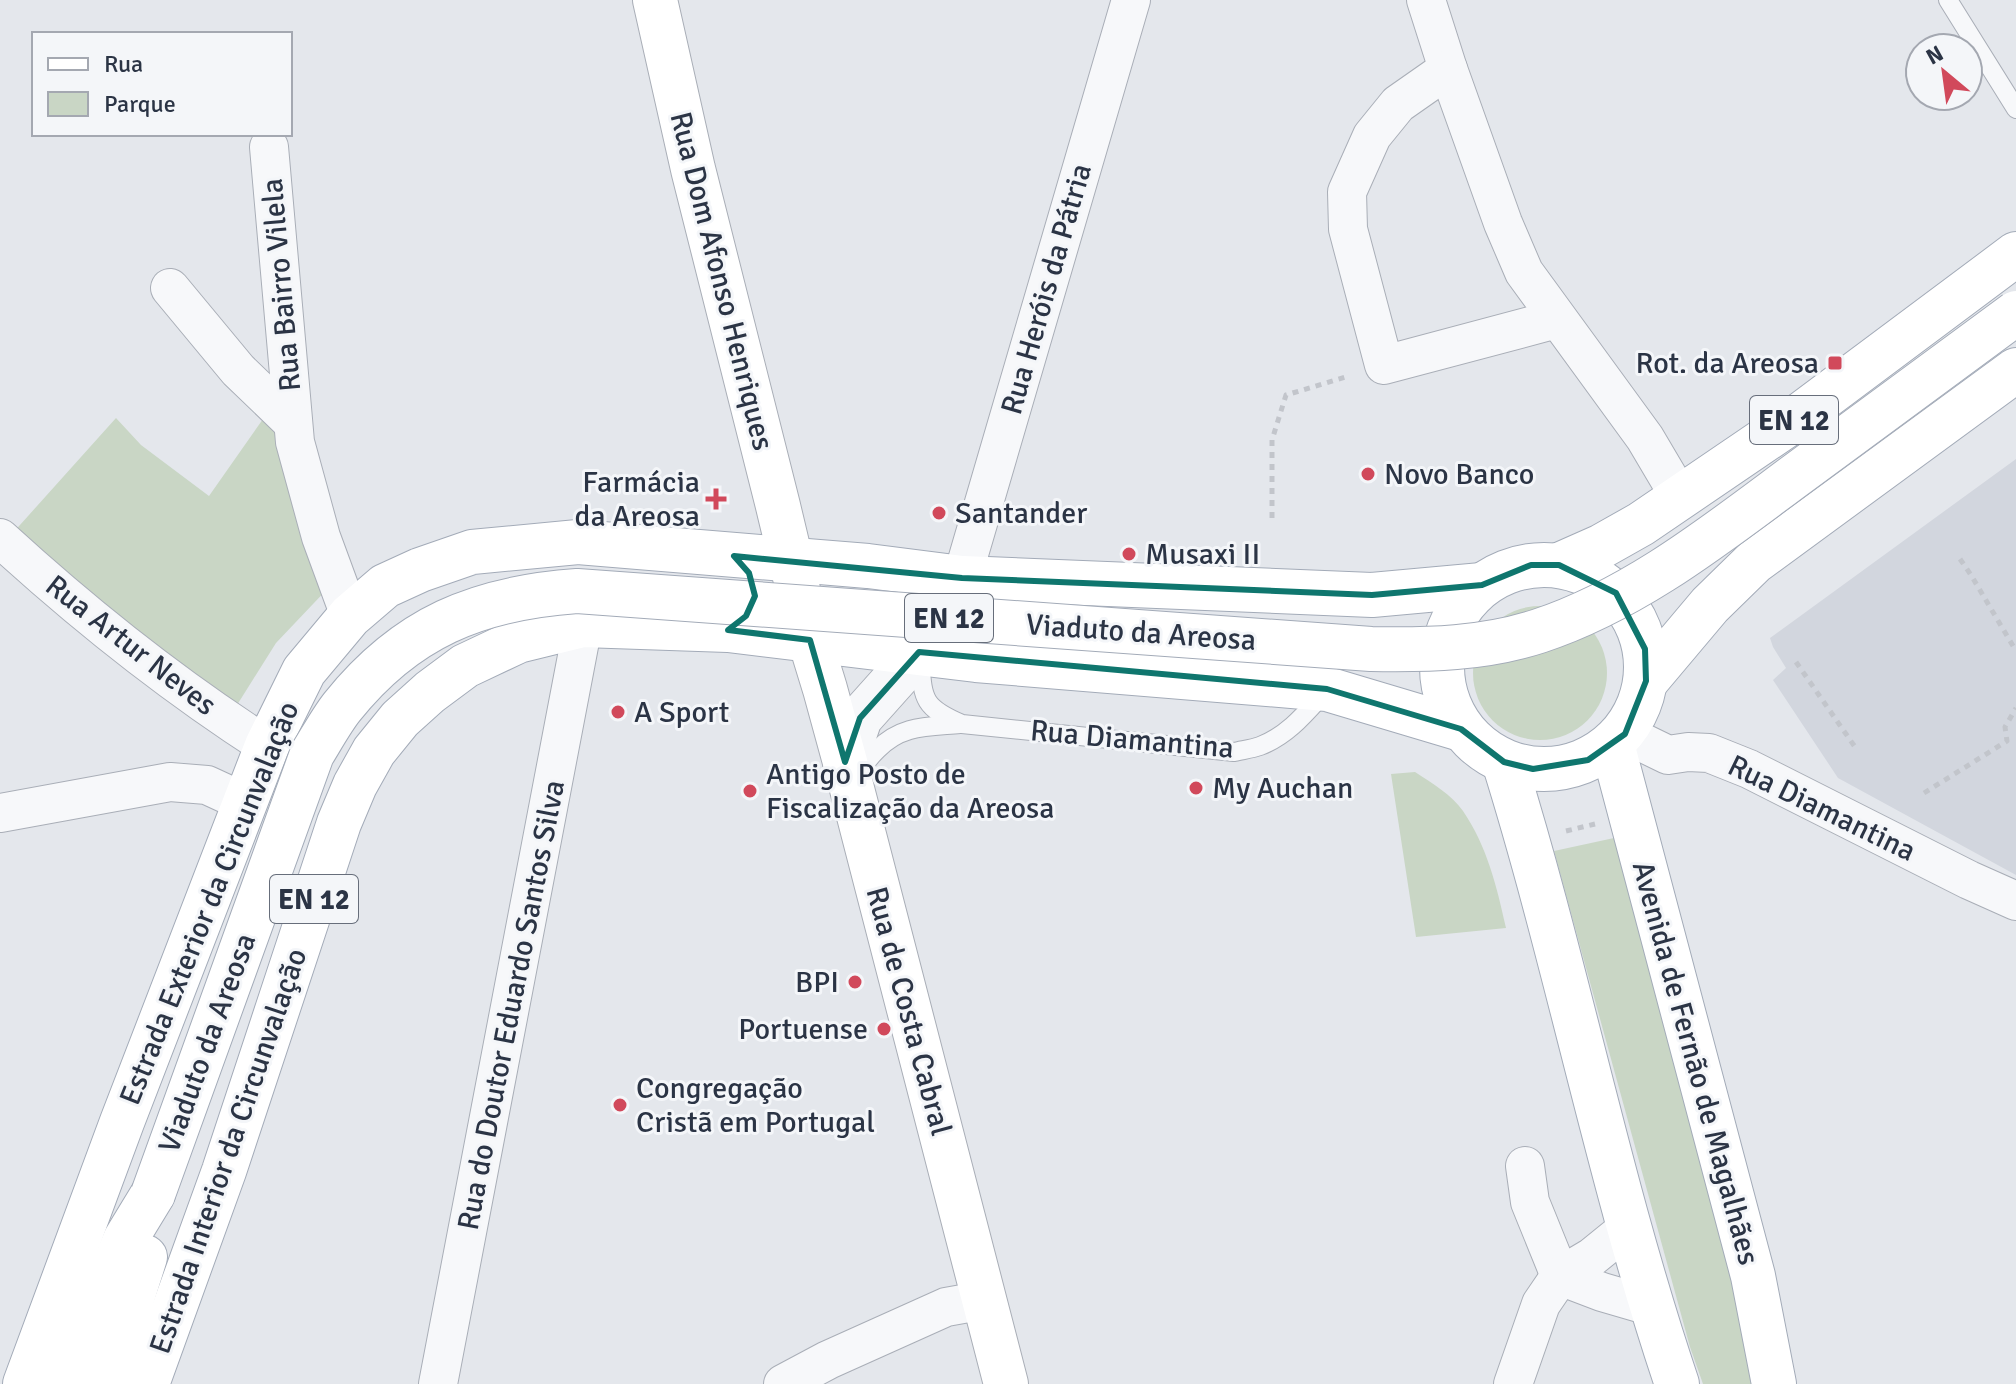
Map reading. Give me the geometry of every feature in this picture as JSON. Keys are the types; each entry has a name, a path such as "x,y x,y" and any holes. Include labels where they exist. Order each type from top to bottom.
{"main road":[{"name":"Rua Dom Afonso Henriques","path":"655,0 693,169 810,640"},
{"name":"EN 12","path":"1559,565 1615,539 1677,500 1791,422 2016,254"},
{"name":"Viaduto da Areosa","path":"153,1194 312,754 340,709 369,676 409,643 440,623 492,603 577,591 1371,649 1455,648 1487,644 1568,621 1629,591 1735,520 2016,313"},
{"name":"EN 12","path":"1646,681 1710,605 1754,562 2016,370"},
{"name":"Estrada Exterior da Circunvalação","path":"25,1384 267,746 304,671 350,616 385,586 472,552 578,542 868,566 962,578 1372,595 1482,585"},
{"path":"728,630 746,616 755,596 749,573 734,556"},
{"name":"EN 12","path":"1531,565 1559,565 1589,575 1616,593 1635,618 1645,649 1646,681 1639,712 1619,739 1588,760 1561,768 1533,769 1504,762 1481,748 1461,729 1447,700 1441,669 1446,637 1460,608 1482,585 1506,572 1531,565"},
{"name":"Estrada Interior da Circunvalação","path":"147,1384 224,1171 339,823 374,751 400,719 465,666 518,641 583,625 728,630 919,652"},
{"name":"Rua de Costa Cabral","path":"810,640 849,778 1006,1384"},
{"name":"EN 12","path":"919,652 976,660 1327,689 1461,729"},
{"name":"Avenida de Fernão de Magalhães","path":"1619,739 1753,1276 1774,1384"},
{"path":"1504,762 1528,839 1650,1306 1677,1384"},
{"name":"EN 12","path":"64,1384 125,1240 153,1194"},
{"name":"Estrada Interior da Circunvalação","path":"105,1384 149,1246 153,1194"}],"street":[{"name":"Rua Heróis da Pátria","path":"962,578 1131,0"},
{"path":"1426,0 1503,223 1524,272 1645,438 1671,482 1677,500"},
{"path":"1448,69 1398,104 1372,136 1347,192 1348,229 1384,365 1557,319"},
{"name":"Rua Bairro Vilela","path":"269,147 295,442 321,537 350,616"},
{"name":"Rua Bairro Vilela","path":"170,288 238,370 293,423"},
{"name":"Rua Artur Neves","path":"0,538 55,588 183,689 267,746"},
{"path":"849,778 860,718 919,652 962,578"},
{"name":"Rua do Doutor Eduardo Santos Silva","path":"438,1384 583,625"},
{"name":"Rua Diamantina","path":"1619,739 1668,755 1709,753 1749,769 2016,901"},
{"path":"0,813 170,782 207,785 246,803"},
{"path":"1525,1166 1530,1202 1560,1276 1650,1306"},
{"path":"1513,1384 1541,1304 1560,1276 1592,1257 1629,1227"},
{"path":"783,1384 828,1360 946,1307 985,1300"}],"lane":[{"path":"1948,0 2016,109"},
{"name":"Rua Diamantina","path":"919,652 923,693 931,706 962,724"},
{"name":"Rua Diamantina","path":"849,778 859,772 885,742 911,728 962,724 1234,752 1259,747 1292,728 1327,689"}],"path":[{"path":"1272,518 1272,440 1286,395 1384,365"},
{"path":"1960,559 2016,651"},
{"path":"1796,662 1855,747"},
{"path":"1924,793 2007,741 2005,727 2016,708"},
{"path":"1560,832 1605,822"}],"highlighted area":[{"path":"734,556 962,578 1372,595 1482,585 1531,565 1559,565 1616,593 1645,649 1646,681 1625,734 1588,760 1533,769 1504,762 1461,729 1327,689 919,652 860,718 845,762 810,640 728,630 746,616 755,596 749,573"}],"shaded area":[{"path":"2016,459 2016,875 1838,778 1773,680 1786,668 1770,638"}],"green space":[{"path":"116,418 141,445 209,496 263,419 277,433 332,584 276,643 232,713 11,535"},
{"path":"1540,606 1566,611 1587,626 1602,647 1607,673 1602,699 1587,720 1566,735 1540,740 1514,735 1493,720 1478,699 1473,673 1478,647 1493,626 1514,611"},
{"path":"1415,772 1453,800 1471,824 1490,867 1506,928 1416,937 1391,774"},
{"path":"1614,838 1749,1328 1758,1384 1703,1384 1690,1347 1554,851"}],"place":[{"name":"Rot. da Areosa","path":"1835,363"},
{"name":"Novo Banco","path":"1368,474"},
{"name":"Farmácia da Areosa","path":"716,499"},
{"name":"Santander","path":"939,513"},
{"name":"Musaxi II","path":"1129,554"},
{"name":"A Sport","path":"618,712"},
{"name":"My Auchan","path":"1196,788"},
{"name":"Antigo Posto de Fiscalização da Areosa","path":"750,791"},
{"name":"BPI","path":"855,982"},
{"name":"Portuense","path":"884,1029"},
{"name":"Congregação Cristã em Portugal","path":"620,1105"}]}
